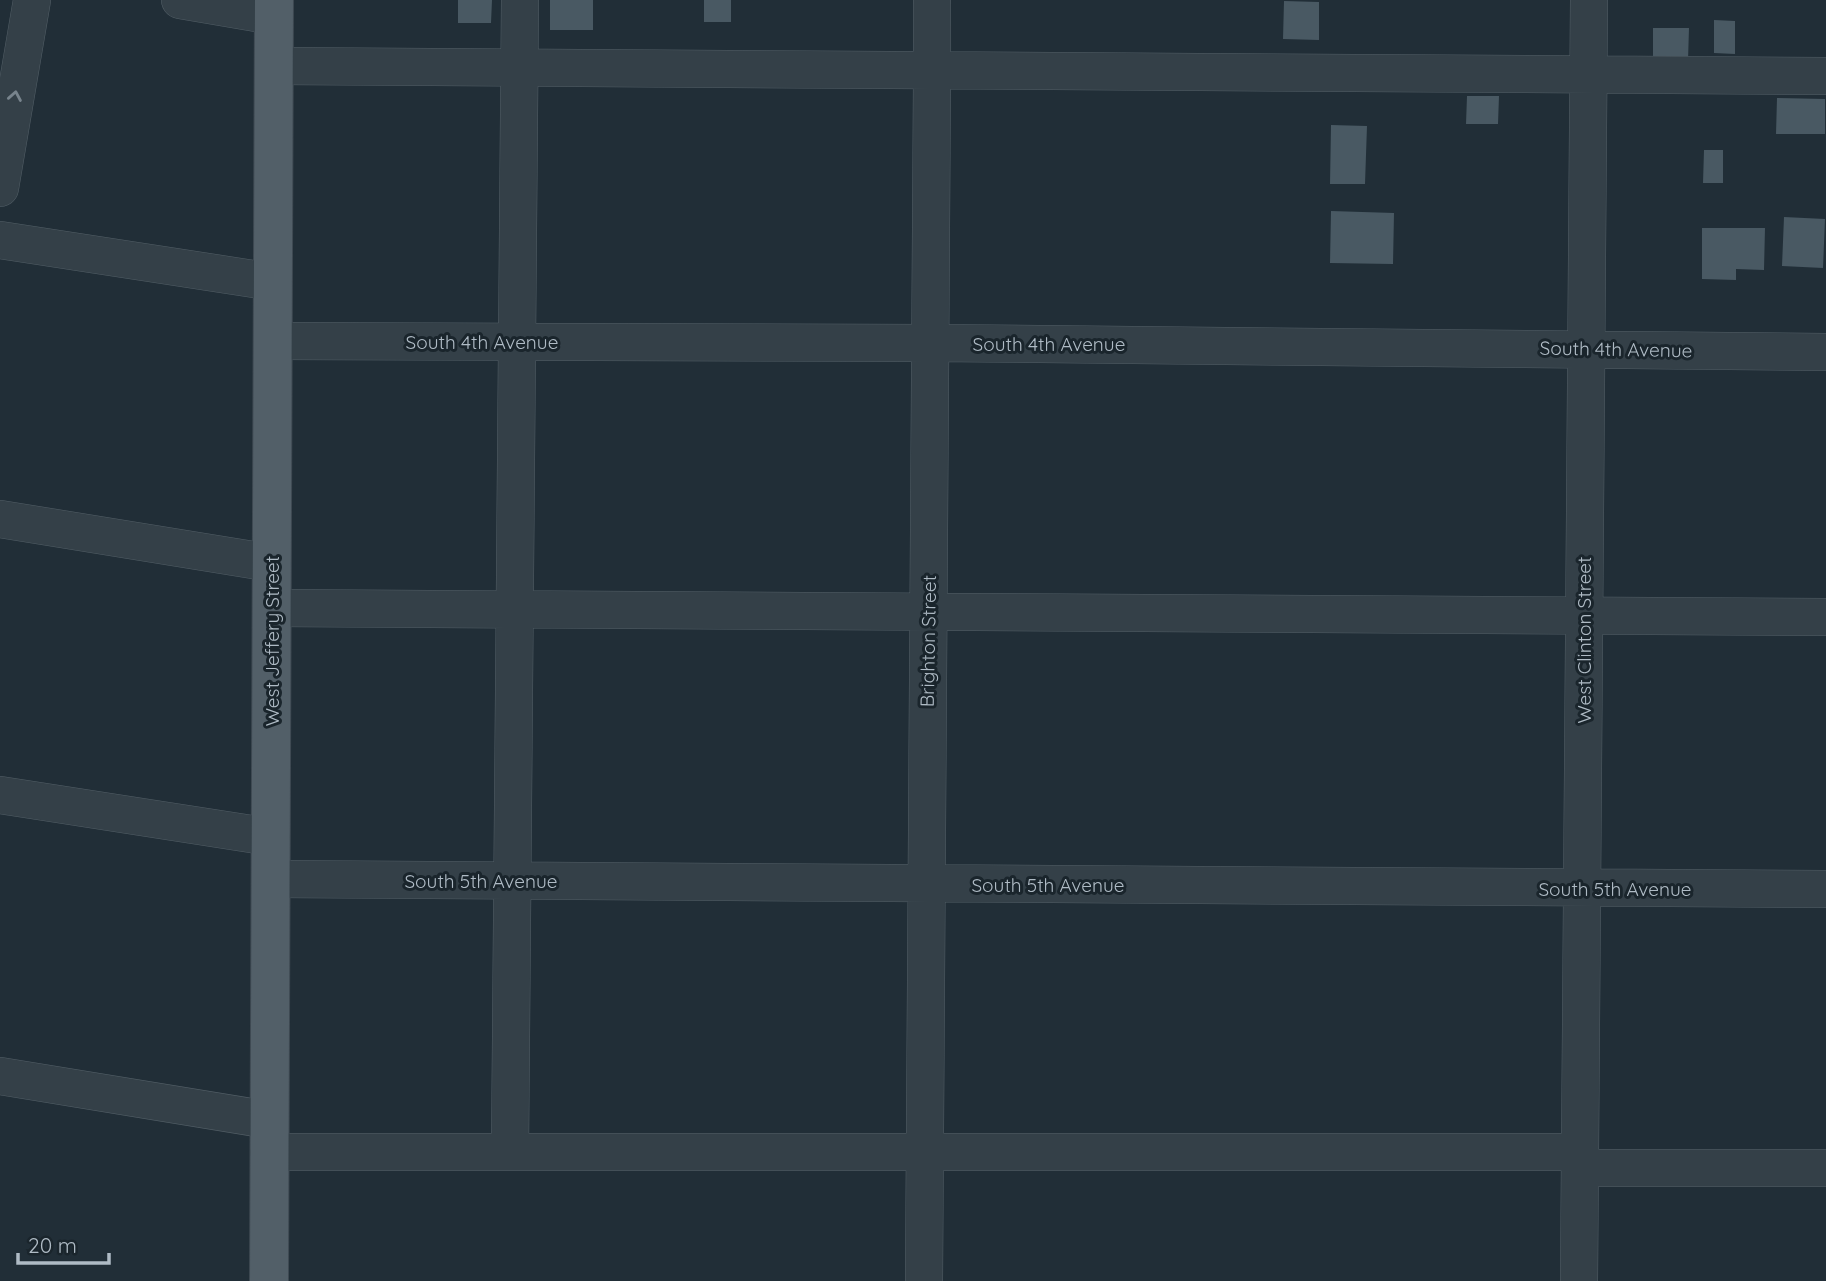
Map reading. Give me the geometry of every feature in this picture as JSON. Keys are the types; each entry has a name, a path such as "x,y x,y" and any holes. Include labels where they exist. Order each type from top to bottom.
{"main road":[{"name":"West Jeffery Street","path":"269,1281 274,8"}],"street":[{"path":"0,188 32,0"},
{"path":"180,0 274,8"},
{"path":"510,1152 520,0"},
{"name":"Brighton Street","path":"923,1281 924,884 933,343 932,0"},
{"name":"West Clinton Street","path":"1578,1281 1589,0"},
{"path":"274,66 1826,76"},
{"path":"0,240 273,282"},
{"name":"South 4th Avenue","path":"273,341 933,343 1826,352"},
{"path":"0,519 272,563"},
{"path":"272,608 1826,617"},
{"path":"0,795 271,837"},
{"name":"South 5th Avenue","path":"271,879 1826,889"},
{"path":"0,1076 269,1136 510,1152 1580,1160 1826,1168"}],"building":[{"path":"458,0 492,0 491,23 458,23"},
{"path":"550,0 593,0 593,30 550,30"},
{"path":"704,0 731,0 731,22 704,22"},
{"path":"1284,1 1319,2 1319,40 1283,39"},
{"path":"1714,20 1735,21 1735,54 1714,53"},
{"path":"1653,28 1689,28 1688,61 1653,61"},
{"path":"1467,96 1499,96 1498,124 1466,124"},
{"path":"1777,98 1825,99 1825,134 1776,134"},
{"path":"1331,125 1367,126 1365,184 1330,184"},
{"path":"1704,150 1723,150 1723,183 1703,183"},
{"path":"1331,211 1394,213 1393,264 1330,263"},
{"path":"1784,217 1825,219 1823,268 1782,266"},
{"path":"1702,228 1765,228 1764,270 1736,269 1736,280 1702,279"}]}
